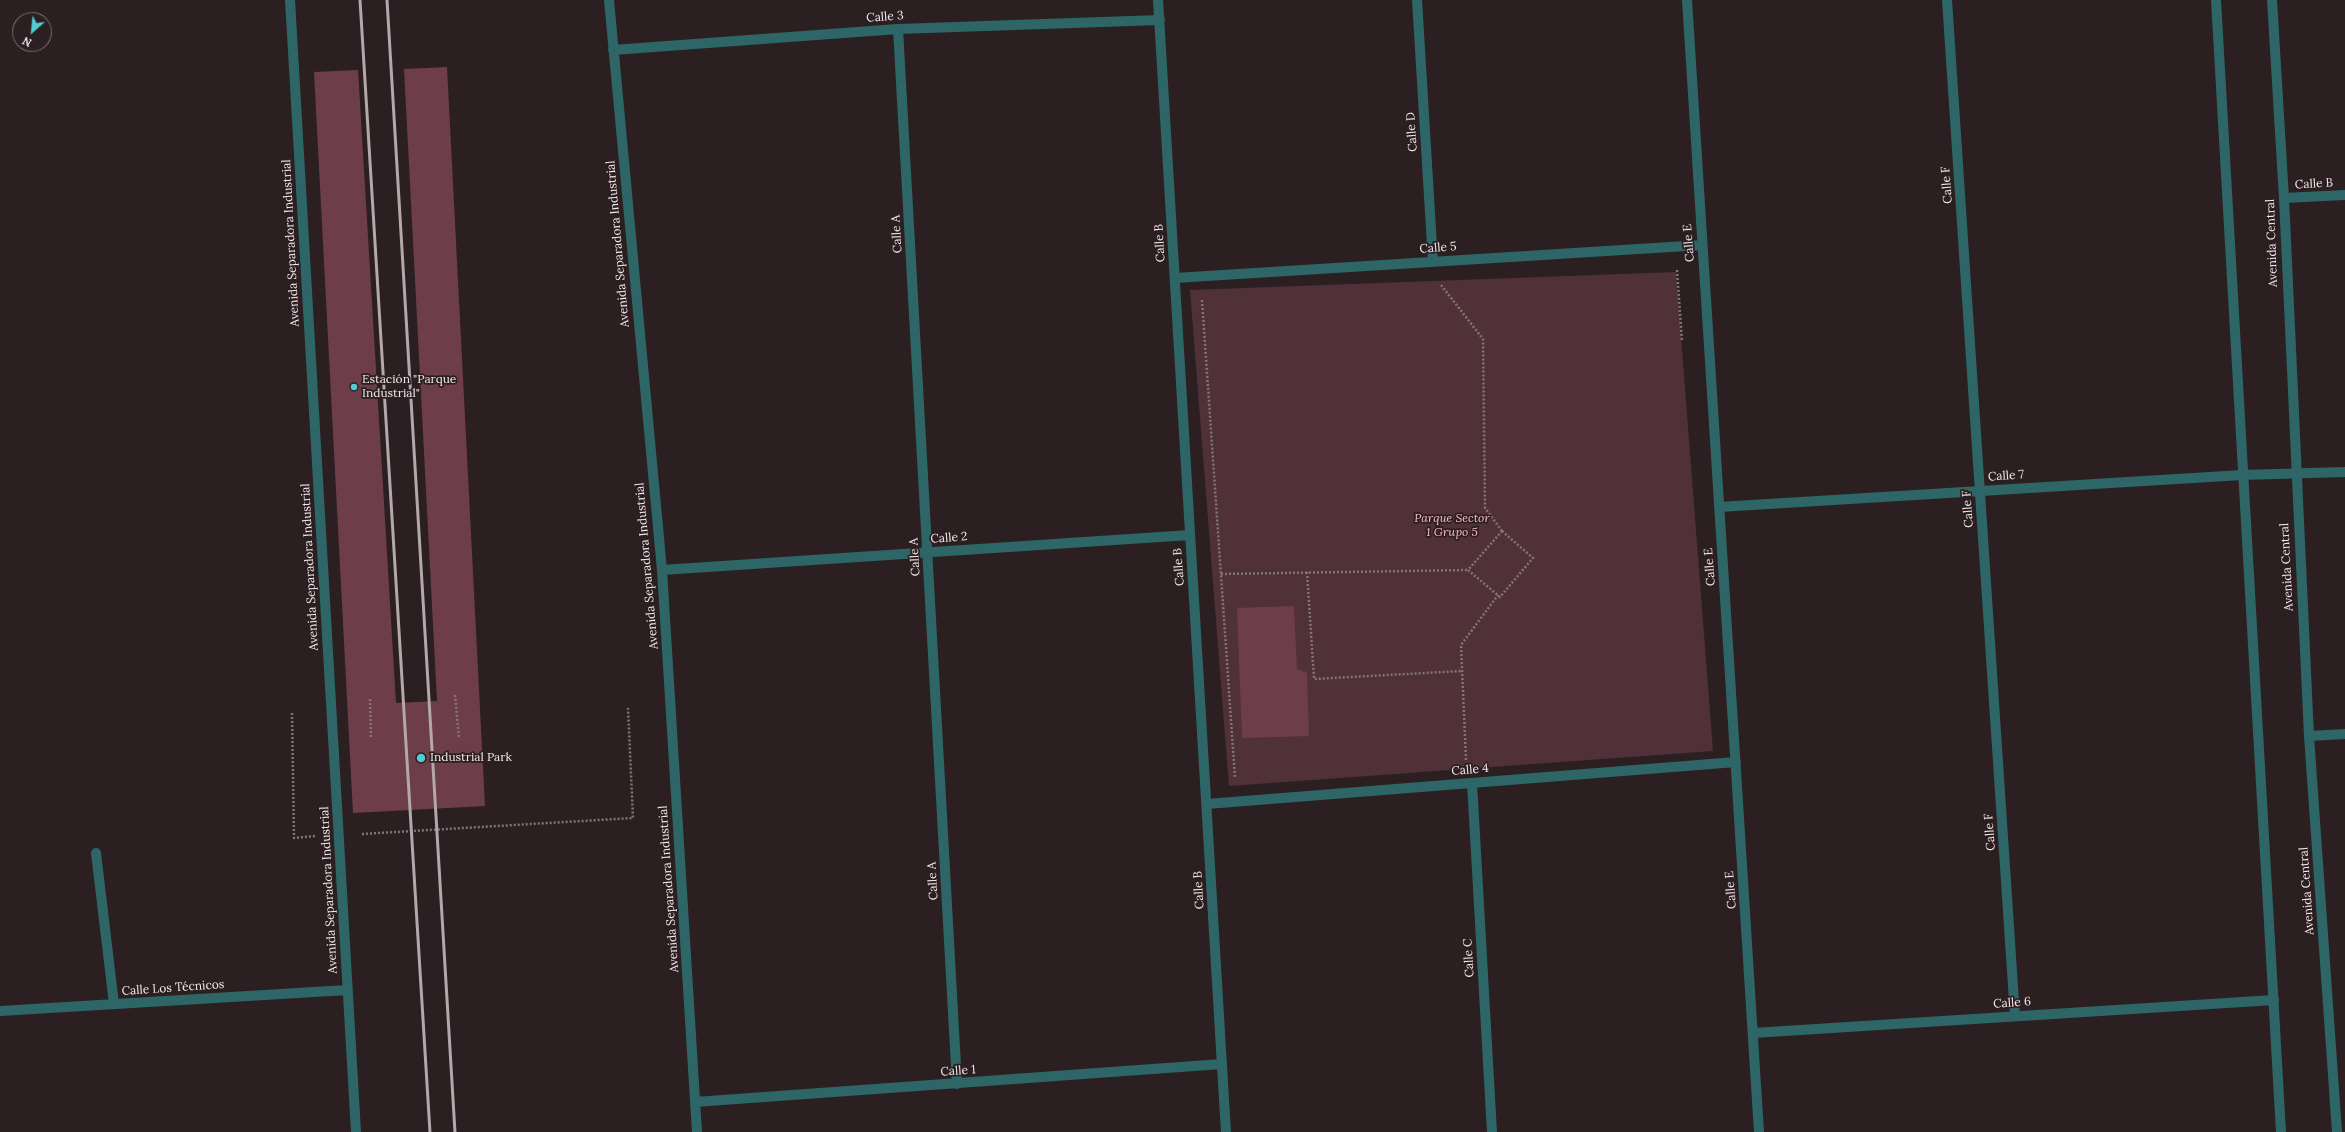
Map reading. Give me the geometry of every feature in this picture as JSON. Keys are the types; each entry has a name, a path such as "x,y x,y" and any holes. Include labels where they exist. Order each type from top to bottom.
{"street":[{"name":"Avenida Separadora Industrial","path":"290,0 356,1132"},
{"name":"Avenida Separadora Industrial","path":"608,0 662,570 697,1132"},
{"name":"Calle B","path":"1158,0 1226,1132"},
{"name":"Calle D","path":"1417,0 1436,262"},
{"name":"Calle E","path":"1687,0 1759,1132"},
{"name":"Calle F","path":"1947,0 2015,1016"},
{"path":"2216,0 2242,475 2281,1132"},
{"name":"Avenida Central","path":"2272,0 2284,198 2295,475 2309,736 2337,1132"},
{"name":"Calle 3","path":"613,50 898,29 1160,20"},
{"name":"Calle A","path":"898,29 957,1084"},
{"name":"Calle B","path":"2284,198 2345,195"},
{"name":"Calle 5","path":"1175,278 1702,245"},
{"path":"2295,475 2345,472"},
{"name":"Calle 7","path":"1719,507 2242,475 2295,475"},
{"name":"Calle 2","path":"662,570 1190,535"},
{"path":"2309,736 2345,734"},
{"name":"Calle 4","path":"1207,804 1736,762"},
{"name":"Calle C","path":"1470,783 1492,1132"},
{"path":"96,853 114,1004"},
{"name":"Calle Los Técnicos","path":"0,1011 347,990"},
{"name":"Calle 6","path":"1753,1032 2274,1000"},
{"name":"Calle 1","path":"695,1102 1222,1064"}],"path":[{"path":"1193,574 1468,570 1500,597 1533,558 1502,531 1485,508 1483,339 1441,285 1436,262"},
{"path":"1670,270 1677,270 1683,348"},
{"path":"1433,286 1449,285"},
{"path":"1210,300 1202,300 1221,574 1236,779 1244,778"},
{"path":"1468,570 1502,531"},
{"path":"1307,572 1314,679 1462,671"},
{"path":"1470,783 1461,646 1498,595"},
{"path":"455,695 459,738"},
{"path":"370,699 372,738"},
{"path":"360,834 634,818 628,708"},
{"path":"292,713 294,838 316,836"}],"green space":[{"name":"Parque Sector 1 Grupo 5","path":"1676,272 1713,751 1229,786 1190,290"}],"building":[{"name":"Estación \"Parque Industrial\"","path":"447,67 485,806 353,813 314,72 358,70 396,703 437,701 404,69"},
{"path":"1294,606 1297,669 1307,673 1309,736 1242,738 1237,608"}],"railway":[{"path":"360,0 430,1132"},
{"path":"387,0 455,1132"}],"place":[{"name":"Estación \"Parque Industrial\"","path":"354,387"},
{"name":"Industrial Park","path":"421,758"}]}
